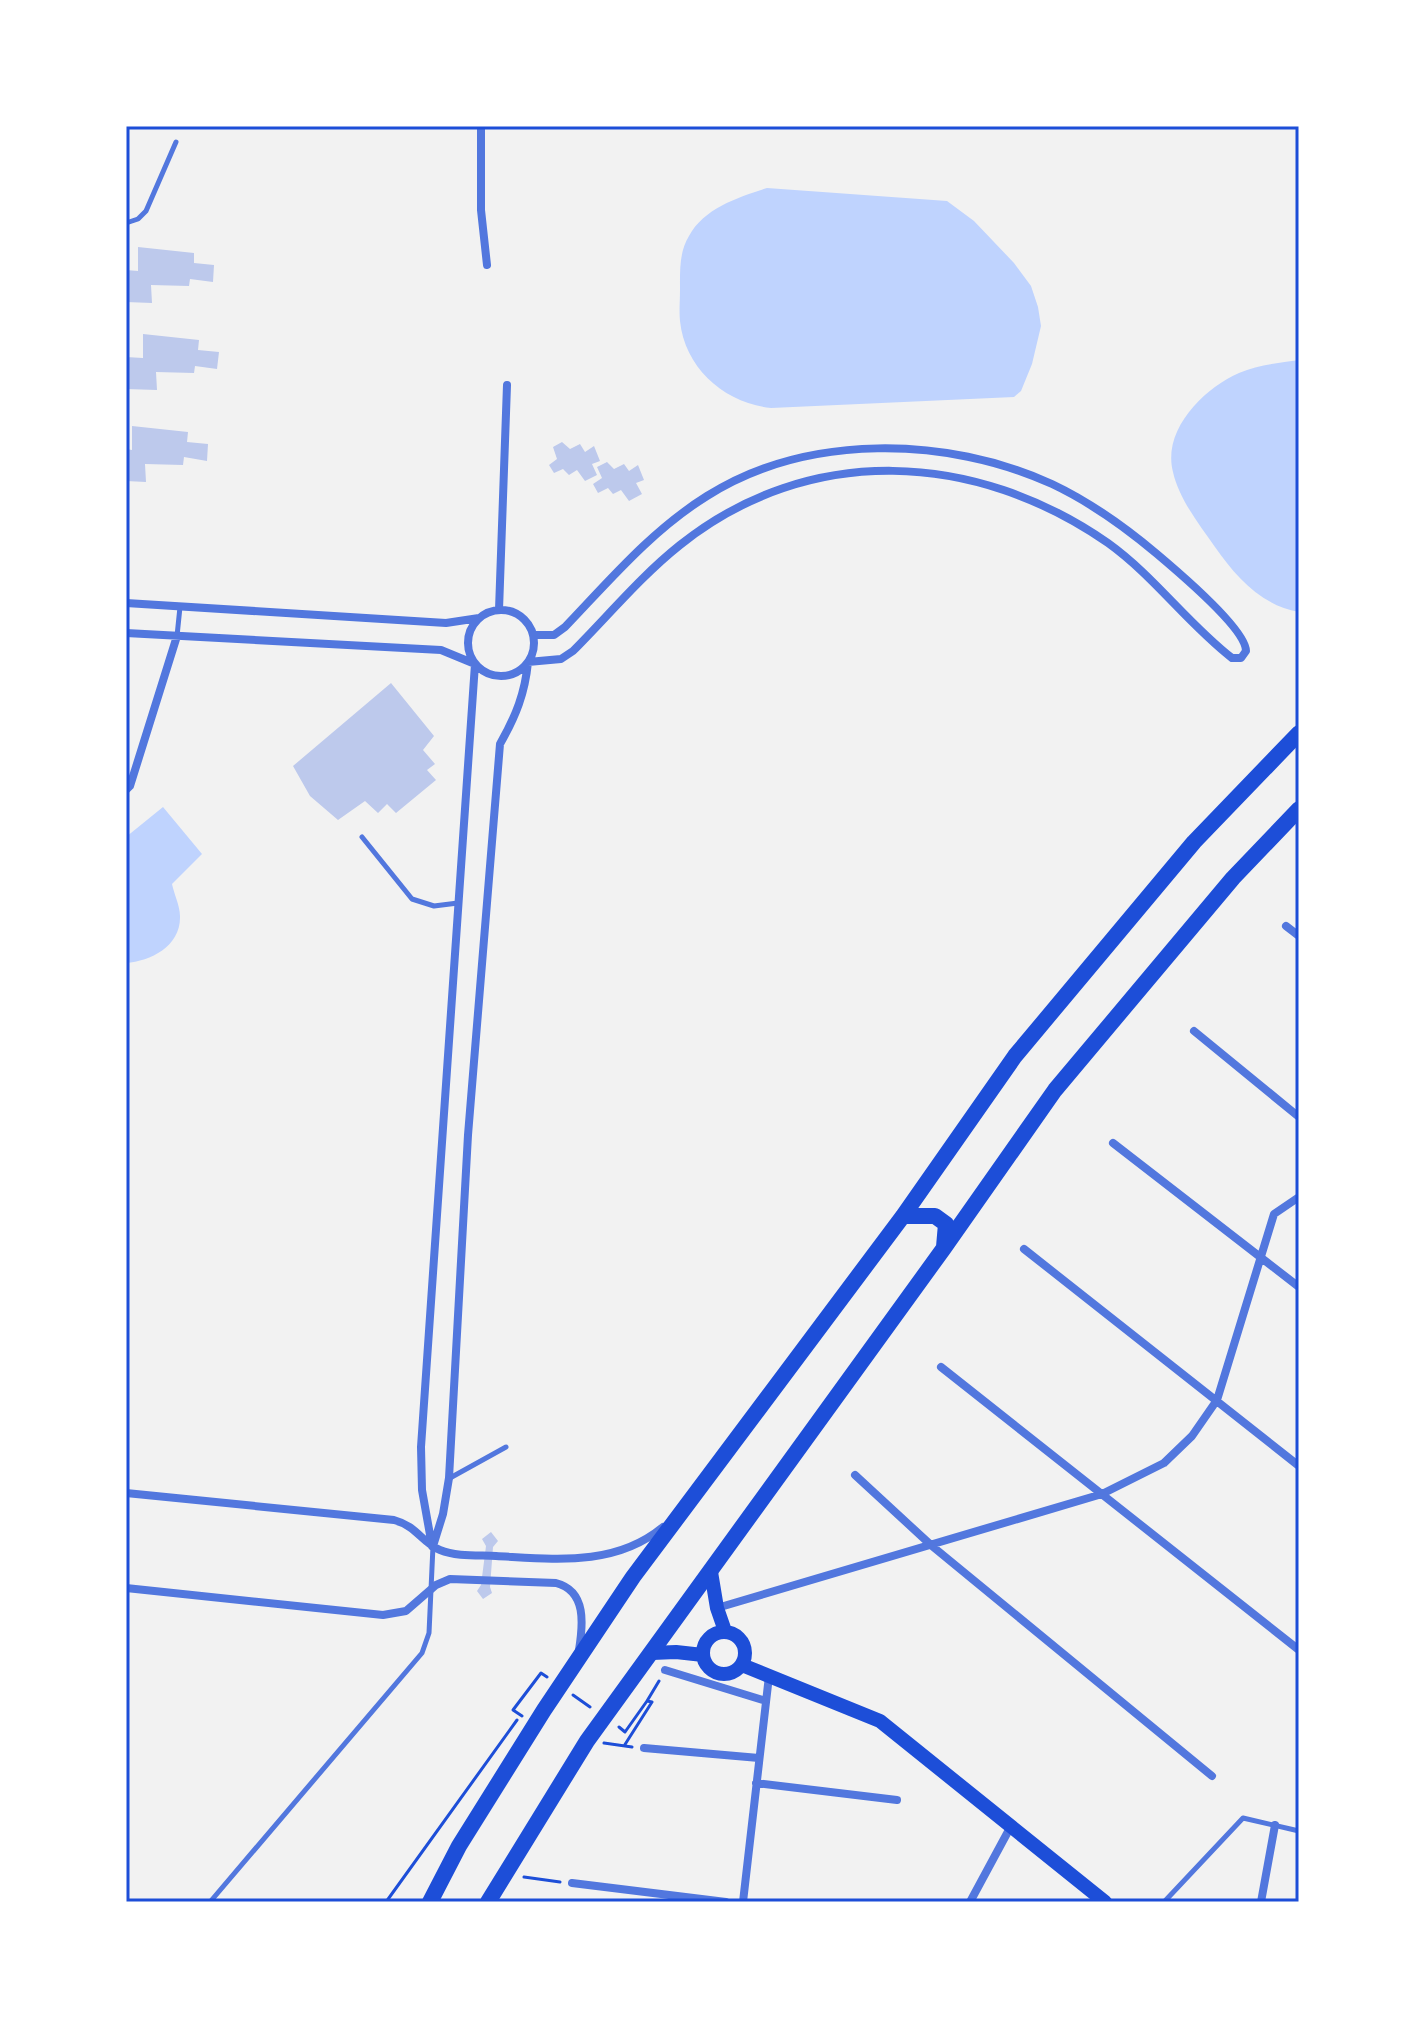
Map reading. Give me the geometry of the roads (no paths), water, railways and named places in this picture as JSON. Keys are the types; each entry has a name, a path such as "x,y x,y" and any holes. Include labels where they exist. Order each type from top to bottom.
{"highway":[{"path":"430,1902 459,1846 633,1577 903,1216 1015,1056 1194,842 1299,733"},
{"path":"488,1902 587,1741 1055,1090 1233,878 1296,814"},
{"path":"903,1216 935,1216 946,1224 944,1248"}],"main road":[{"path":"711,1572 717,1608 725,1631 741,1639 746,1657 734,1672 724,1674 714,1672 703,1655 708,1638 725,1631"},
{"path":"652,1653 703,1655"},
{"path":"742,1665 880,1721 1105,1902"}],"street":[{"path":"481,126 481,210 487,265"},
{"path":"499,610 507,385"},
{"path":"528,662 561,659 573,651 663,559 739,507 808,479 888,470 961,477 1036,501 1110,545 1171,598 1232,658 1241,658 1246,651 1244,640 1232,625 1171,566 1132,533 1073,495 1026,473 996,464 941,453 885,449 845,451 796,460 749,474 724,486 647,542 565,627 554,635 533,635"},
{"path":"126,603 446,623 479,618 499,610 520,616 533,635 533,653 528,662 512,674 502,676 482,671 475,664 467,645 468,635 479,618"},
{"path":"126,633 441,650 475,664"},
{"path":"126,790 130,786 177,636"},
{"path":"433,1546 443,1514 449,1478 468,1135 500,744 526,691 528,662"},
{"path":"433,1546 422,1490 421,1447 475,664"},
{"path":"1286,926 1299,936"},
{"path":"1194,1031 1299,1117"},
{"path":"1113,1143 1299,1287"},
{"path":"717,1608 1102,1494 1164,1463 1192,1436 1217,1400 1274,1214 1299,1197"},
{"path":"1024,1249 1299,1466"},
{"path":"941,1367 1299,1650"},
{"path":"855,1475 932,1546 1212,1776"},
{"path":"126,1493 394,1520 411,1526 433,1546 449,1553 548,1559 620,1552 649,1537 689,1501"},
{"path":"126,1588 383,1615 406,1611 441,1582 450,1579 562,1584 576,1597 582,1613 577,1661"},
{"path":"665,1670 766,1701"},
{"path":"743,1902 769,1676"},
{"path":"644,1748 759,1758"},
{"path":"756,1783 897,1800"},
{"path":"1261,1902 1275,1825"},
{"path":"970,1902 1011,1826"},
{"path":"572,1883 726,1902"}],"lane":[{"path":"126,223 138,219 146,211 176,142"},
{"path":"177,636 180,607"},
{"path":"362,837 412,899 434,906 458,903"},
{"path":"449,1478 506,1447"},
{"path":"210,1902 422,1653 429,1633 433,1546"},
{"path":"1164,1902 1243,1818 1299,1831"}],"water":[{"path":"767,188 947,201 974,221 1014,263 1031,286 1038,307 1041,326 1032,364 1021,391 1014,397 771,408 738,399 710,381 690,354 683,338 680,269 683,249 696,226 713,211"},
{"path":"1299,360 1299,612 1261,596 1232,569 1185,502 1176,482 1171,456 1180,426 1212,389 1246,370"},
{"path":"163,807 202,854 172,884 180,916 176,936 154,955 126,963 126,837"}]}
